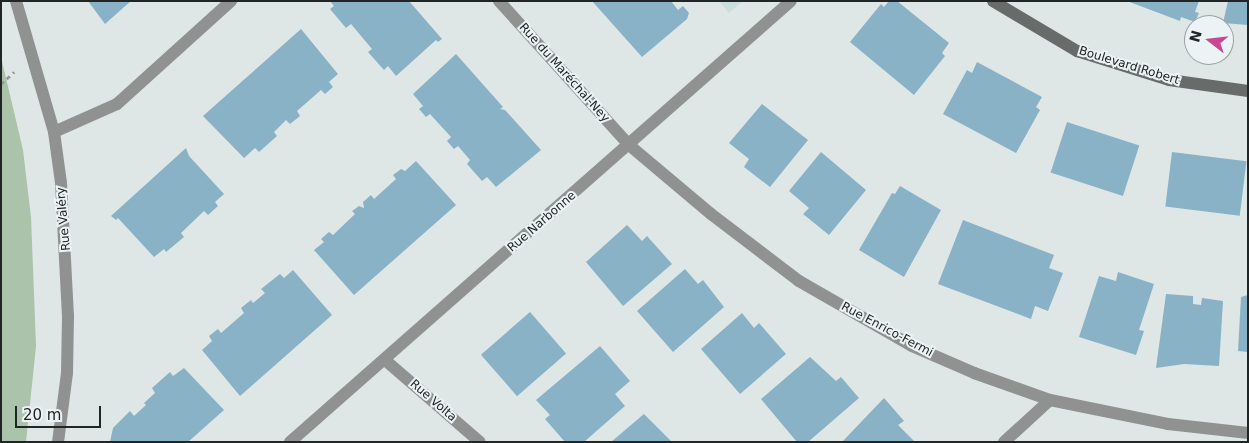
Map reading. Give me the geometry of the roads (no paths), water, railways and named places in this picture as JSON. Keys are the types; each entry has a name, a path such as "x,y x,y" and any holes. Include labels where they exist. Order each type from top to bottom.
{"street":[{"name":"Rue Valéry","path":"16,1 54,132 67,251 67,373 58,442"},
{"path":"54,132 117,104 231,1"},
{"name":"Rue du Maréchal-Ney","path":"500,1 629,145"},
{"name":"Rue Narbonne","path":"290,442 791,1"},
{"name":"Boulevard Robert","path":"993,1 1077,50 1169,80 1248,91"},
{"name":"Rue Enrico-Fermi","path":"629,145 710,214 799,281 912,346 974,373 1050,400 1168,424 1248,433"},
{"name":"Rue Volta","path":"385,360 480,442"},
{"path":"1004,442 1050,400"}]}
